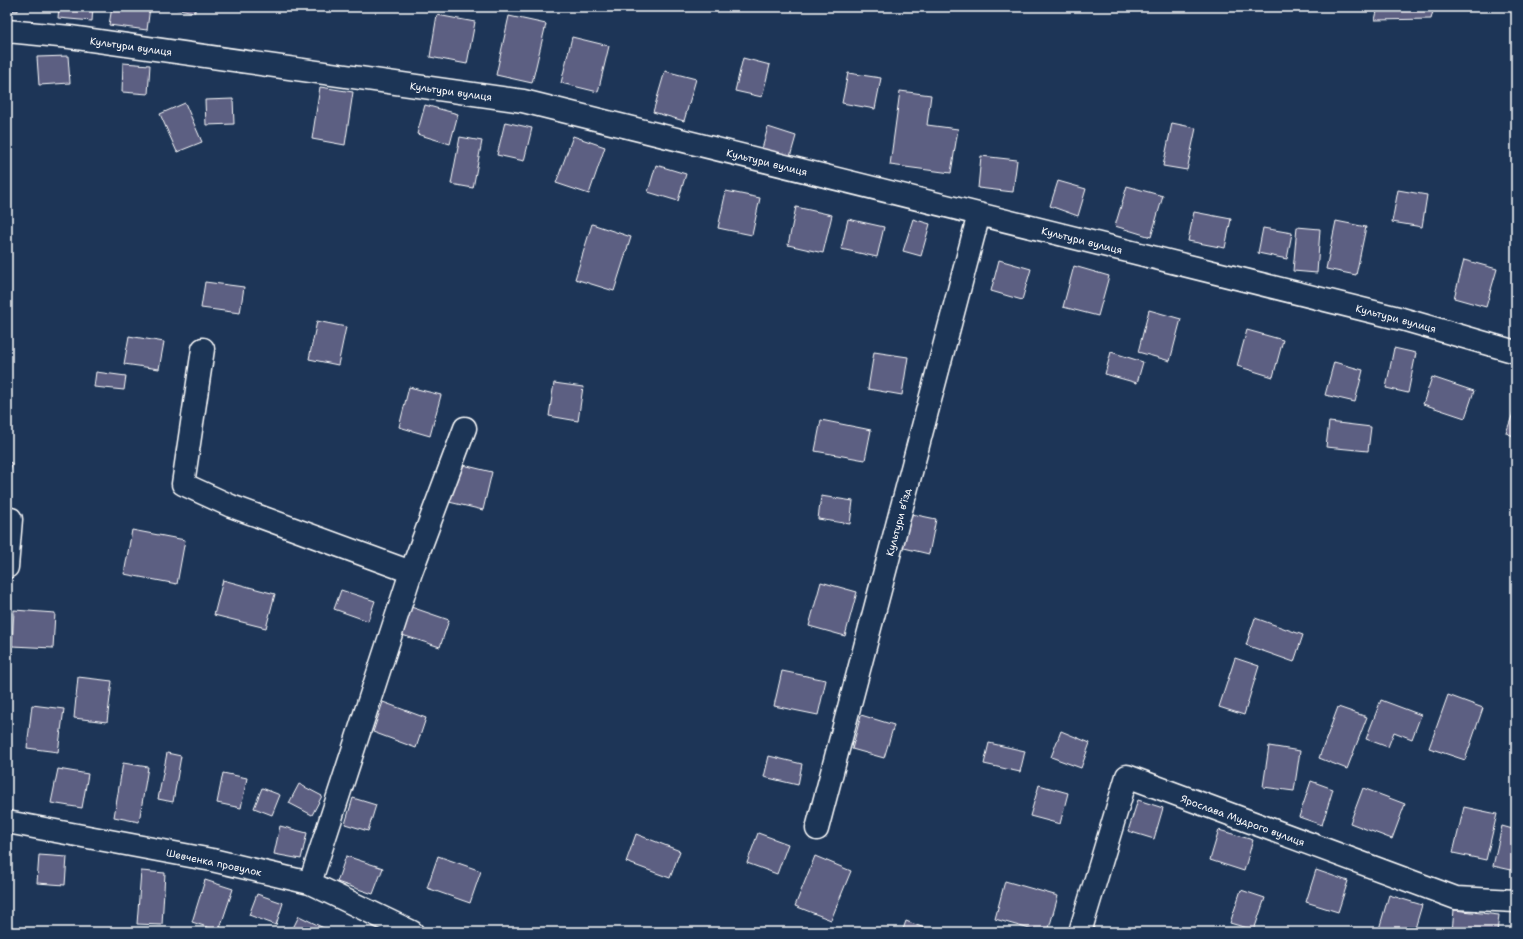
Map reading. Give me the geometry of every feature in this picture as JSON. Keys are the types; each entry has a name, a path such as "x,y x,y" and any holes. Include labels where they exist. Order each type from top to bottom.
{"street":[{"name":"Культури вулиця","path":"7,31 70,37 523,101 1402,319 1516,352"},
{"name":"Культури в’їзд","path":"817,829 979,214"},
{"path":"203,349 183,484 231,506 411,572"},
{"path":"310,883 411,572 465,428"},
{"path":"7,567 11,520"},
{"name":"Ярослава Мудрого вулиця","path":"1080,932 1127,776 1456,898 1516,901"},
{"name":"Шевченка провулок","path":"7,822 212,860 310,883 412,932"}],"building":[{"path":"7,7 18,7 18,11 7,10"},
{"path":"59,7 93,7 92,21 58,18"},
{"path":"112,7 150,7 147,30 109,25"},
{"path":"167,7 195,7 195,12"},
{"path":"1378,7 1434,7 1431,19 1375,20"},
{"path":"437,15 475,22 467,64 430,57"},
{"path":"509,16 546,24 532,83 496,75"},
{"path":"572,37 609,46 598,92 561,83"},
{"path":"68,56 70,83 39,85 37,57"},
{"path":"743,58 770,65 762,97 735,91"},
{"path":"123,63 150,65 148,94 122,92"},
{"path":"665,71 696,79 684,121 653,112"},
{"path":"848,73 881,78 875,109 842,103"},
{"path":"320,87 353,92 345,145 312,139"},
{"path":"900,91 931,95 927,125 958,129 951,173 890,165"},
{"path":"233,99 234,124 206,125 205,100"},
{"path":"185,103 202,142 177,152 160,114"},
{"path":"425,105 458,114 450,144 417,134"},
{"path":"505,122 532,128 524,161 497,155"},
{"path":"1172,123 1196,128 1187,170 1163,166"},
{"path":"768,127 796,136 790,157 762,149"},
{"path":"573,136 605,147 589,194 556,183"},
{"path":"460,137 482,141 473,188 451,184"},
{"path":"981,156 1017,160 1013,192 978,188"},
{"path":"656,165 686,174 678,201 648,192"},
{"path":"1058,181 1086,189 1078,216 1050,206"},
{"path":"1127,186 1163,196 1151,237 1115,226"},
{"path":"1398,190 1427,195 1422,227 1392,222"},
{"path":"726,191 760,198 752,235 718,228"},
{"path":"796,207 832,215 823,253 788,245"},
{"path":"1194,212 1231,219 1225,248 1188,241"},
{"path":"848,219 884,227 877,257 841,249"},
{"path":"913,219 930,224 921,256 903,251"},
{"path":"1336,221 1366,227 1356,275 1326,269"},
{"path":"592,224 631,237 614,291 575,279"},
{"path":"1297,227 1320,229 1317,273 1293,271"},
{"path":"1263,228 1292,233 1287,259 1258,253"},
{"path":"999,260 1031,269 1022,300 991,291"},
{"path":"1464,260 1497,269 1486,307 1454,298"},
{"path":"1074,266 1109,276 1098,316 1063,307"},
{"path":"205,282 244,287 240,313 201,308"},
{"path":"1149,310 1181,319 1170,361 1138,352"},
{"path":"317,321 346,327 338,365 309,359"},
{"path":"1247,330 1283,340 1273,377 1237,366"},
{"path":"129,336 164,342 159,369 124,364"},
{"path":"1394,348 1416,353 1408,393 1386,388"},
{"path":"874,352 908,357 902,395 868,389"},
{"path":"1111,352 1143,362 1137,383 1105,374"},
{"path":"1334,362 1363,370 1355,402 1325,395"},
{"path":"96,372 126,376 124,390 94,387"},
{"path":"1432,377 1474,391 1465,418 1423,404"},
{"path":"554,383 583,387 578,421 549,416"},
{"path":"409,387 441,395 430,436 399,427"},
{"path":"1516,405 1516,437 1506,433"},
{"path":"821,420 871,430 865,460 815,451"},
{"path":"1329,422 1371,427 1368,451 1326,447"},
{"path":"7,462 12,463 7,481"},
{"path":"459,464 492,472 483,510 449,502"},
{"path":"821,496 853,501 850,524 818,519"},
{"path":"907,513 936,519 929,554 900,547"},
{"path":"132,530 185,540 177,584 124,574"},
{"path":"223,580 275,594 266,628 214,615"},
{"path":"821,582 857,592 845,636 809,626"},
{"path":"341,590 375,601 368,621 334,609"},
{"path":"411,607 449,620 440,647 402,635"},
{"path":"14,610 55,613 53,648 12,646"},
{"path":"1255,618 1303,635 1294,662 1246,645"},
{"path":"1235,658 1259,666 1244,715 1219,707"},
{"path":"782,671 826,680 818,715 774,706"},
{"path":"78,677 112,681 107,722 74,718"},
{"path":"1448,695 1483,708 1465,760 1429,748"},
{"path":"1381,700 1421,715 1412,739 1394,732 1388,747 1366,739"},
{"path":"383,702 426,718 416,748 373,732"},
{"path":"32,705 64,709 58,752 27,748"},
{"path":"1338,707 1367,717 1347,769 1319,758"},
{"path":"861,715 894,725 884,758 852,749"},
{"path":"1061,731 1090,743 1081,768 1051,757"},
{"path":"989,743 1025,751 1020,772 984,764"},
{"path":"1269,746 1300,751 1294,791 1263,787"},
{"path":"167,753 181,756 173,802 158,799"},
{"path":"769,756 802,764 798,785 764,777"},
{"path":"123,763 148,767 139,822 114,817"},
{"path":"58,769 88,774 82,808 51,803"},
{"path":"223,773 247,778 241,808 217,803"},
{"path":"1311,781 1333,789 1322,825 1299,817"},
{"path":"299,784 322,796 312,815 289,803"},
{"path":"1039,785 1068,793 1060,824 1030,816"},
{"path":"262,788 280,795 272,815 254,808"},
{"path":"1363,788 1405,804 1392,839 1350,823"},
{"path":"353,798 376,805 368,831 345,824"},
{"path":"1138,800 1163,808 1154,839 1128,831"},
{"path":"1464,807 1497,814 1486,860 1453,853"},
{"path":"280,826 307,833 301,859 274,854"},
{"path":"1502,826 1516,830 1516,871 1493,866"},
{"path":"1219,830 1253,840 1244,871 1210,860"},
{"path":"758,833 788,844 777,874 747,863"},
{"path":"636,834 680,851 670,878 626,862"},
{"path":"39,855 67,857 65,885 37,883"},
{"path":"346,856 383,868 373,894 337,882"},
{"path":"438,856 481,871 470,903 427,888"},
{"path":"815,856 851,871 831,920 795,906"},
{"path":"1316,870 1348,881 1338,912 1306,902"},
{"path":"141,871 165,873 162,925 137,924"},
{"path":"205,880 233,889 219,931 192,922"},
{"path":"1005,881 1058,896 1048,932 1040,932 995,919"},
{"path":"1241,890 1265,898 1254,930 1230,923"},
{"path":"257,894 283,903 276,925 249,915"},
{"path":"1389,895 1422,905 1414,932 1391,932 1379,929"},
{"path":"1454,910 1499,915 1497,932 1452,932"},
{"path":"299,916 332,932 291,932"},
{"path":"906,921 932,931 932,932 902,932"}]}
